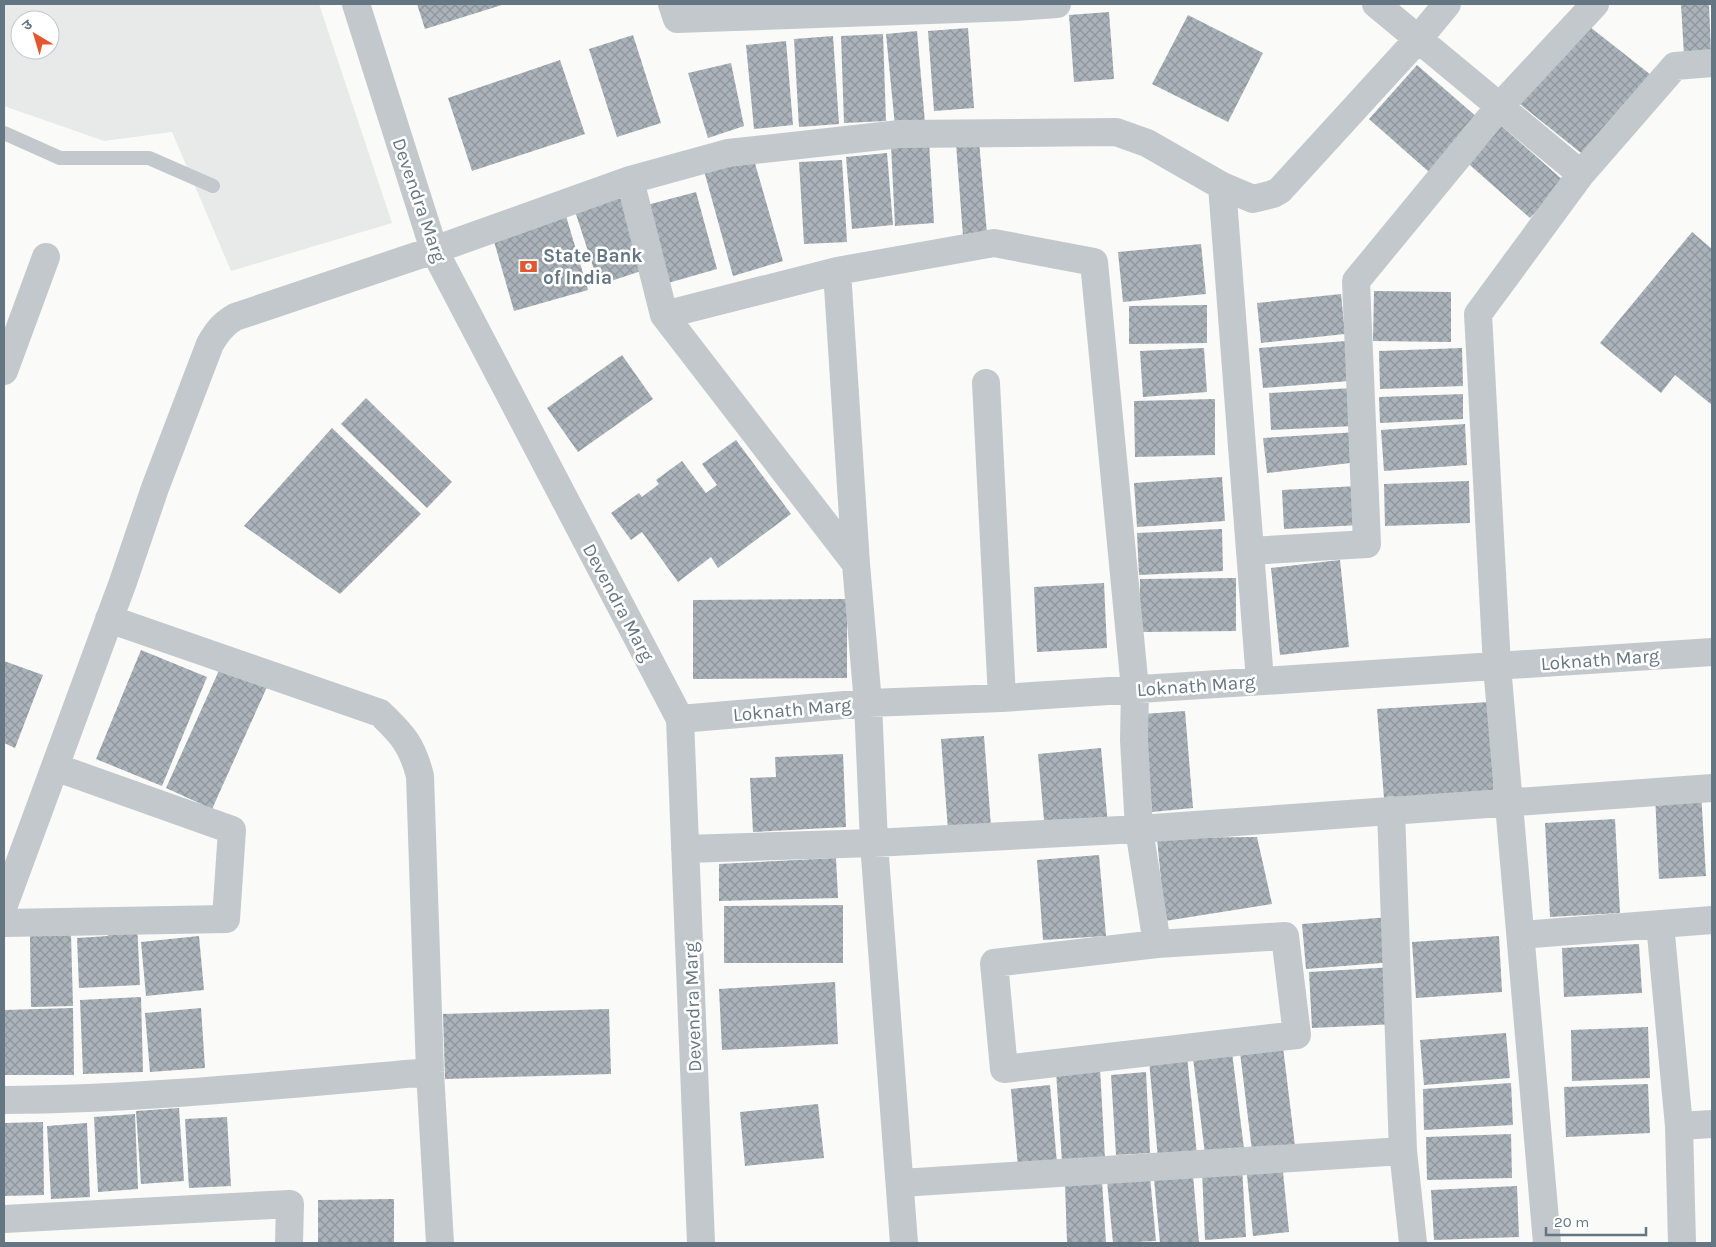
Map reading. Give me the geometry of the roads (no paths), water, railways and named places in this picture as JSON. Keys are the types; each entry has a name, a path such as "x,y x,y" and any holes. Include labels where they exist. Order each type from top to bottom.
{"street":[{"name":"Devendra Marg","path":"356,4 434,250 680,719 701,1243"},
{"path":"672,4 676,19 768,10 1015,7 1057,4"},
{"path":"1376,4 1581,174"},
{"path":"4,905 110,619 155,488 210,344 218,330 235,317 434,250 630,180 728,153 900,134 1116,132 1147,143 1222,186 1253,198 1273,194 1280,190 1419,38 1447,4"},
{"path":"1250,551 1368,544 1356,281 1500,106 1595,4"},
{"path":"1547,1243 1498,666 1478,314 1581,174 1675,66 1712,63"},
{"path":"630,180 664,315 856,564"},
{"path":"1222,186 1260,681"},
{"path":"664,315 838,271 994,243 1094,262 1135,689 1134,740 1139,829 1157,944"},
{"path":"4,371 46,257"},
{"path":"838,271 856,564 868,703 874,842 904,1243"},
{"path":"986,383 1002,698"},
{"path":"110,619 380,713 402,734 414,754 420,776 430,1072 440,1243"},
{"name":"Loknath Marg","path":"680,719 868,703 1002,698 1712,652"},
{"path":"4,923 226,919 232,830 55,766"},
{"path":"685,850 1139,829 1712,788"},
{"path":"1391,810 1403,1150 1412,1243"},
{"path":"1521,935 1712,920"},
{"path":"1660,924 1679,1126 1682,1243"},
{"path":"1284,936 1297,1036 1004,1069 994,963 1157,944 1284,936"},
{"path":"4,1100 42,1100 200,1091 430,1072"},
{"path":"1679,1126 1712,1124"},
{"path":"901,1183 1403,1150"},
{"path":"4,1219 290,1204 289,1243"}],"lane":[{"path":"4,133 60,158 149,158 213,186"}],"place":[{"name":"State Bank of India","path":"529,266"}]}
